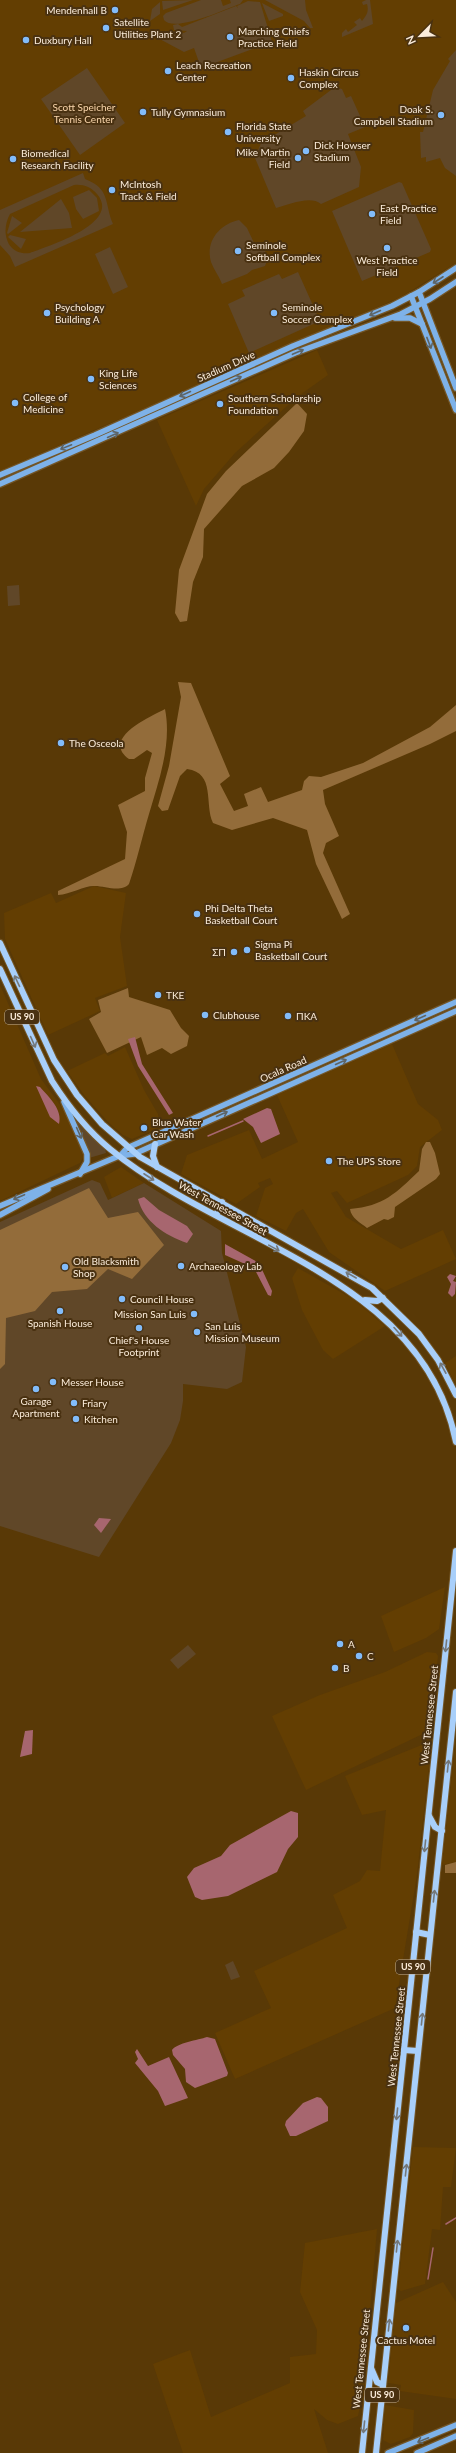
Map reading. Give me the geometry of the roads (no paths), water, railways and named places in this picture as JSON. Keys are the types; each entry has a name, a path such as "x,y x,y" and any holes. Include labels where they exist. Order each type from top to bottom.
{"main road":[{"name":"Stadium Drive","path":"1,474 95,435 273,355 338,329 411,296 456,268"},
{"name":"Stadium Drive","path":"0,484 276,361 391,318 424,303 456,282"},
{"path":"419,292 456,388"},
{"path":"411,296 456,410"},
{"path":"391,318 410,318 422,324"},
{"path":"273,355 276,361"},
{"name":"West Tennessee Street","path":"0,943 54,1060 90,1111 134,1154 334,1265 383,1298 406,1319 426,1343 456,1395"},
{"name":"West Tennessee Street","path":"0,968 43,1065 62,1098 89,1129 119,1156 154,1180 364,1300 398,1331 427,1369 440,1393 456,1442"},
{"name":"Ocala Road","path":"0,1206 34,1194 80,1174 119,1156 128,1148 456,1002"},
{"name":"Ocala Road","path":"119,1156 134,1154 456,1011"},
{"path":"27,1029 37,1024"},
{"path":"43,1065 54,1060"},
{"path":"62,1098 87,1154 87,1162 80,1174"},
{"path":"155,1144 153,1156 157,1167"},
{"name":"Ocala Road","path":"0,1215 34,1194"},
{"path":"216,1215 222,1202"},
{"path":"326,1277 334,1265"},
{"path":"364,1300 377,1301 383,1298"},
{"name":"West Tennessee Street","path":"362,2453 456,1551"},
{"name":"US 90","path":"376,2453 456,1692"},
{"path":"429,1816 435,1827 442,1831"},
{"path":"416,1932 430,1935"},
{"path":"404,2050 418,2051"},
{"path":"386,2222 400,2222"},
{"path":"371,2366 377,2382 383,2385"},
{"path":"388,2453 456,2425"},
{"path":"417,2453 456,2436"}],"waterway":[{"path":"208,1136 243,1121"},
{"path":"446,2224 456,2218"},
{"path":"428,2279 433,2248"}],"place":[{"name":"Mendenhall B","path":"115,10"},
{"name":"Satellite Utilities Plant 2","path":"106,28"},
{"name":"Marching Chiefs Practice Field","path":"230,37"},
{"name":"Duxbury Hall","path":"26,40"},
{"name":"Leach Recreation Center","path":"168,71"},
{"name":"Haskin Circus Complex","path":"291,78"},
{"name":"Tully Gymnasium","path":"143,112"},
{"name":"Doak S. Campbell Stadium","path":"441,115"},
{"name":"Florida State University","path":"228,132"},
{"name":"Dick Howser Stadium","path":"306,151"},
{"name":"Mike Martin Field","path":"298,158"},
{"name":"Biomedical Research Facility","path":"13,159"},
{"name":"McIntosh Track & Field","path":"112,190"},
{"name":"East Practice Field","path":"372,214"},
{"name":"West Practice Field","path":"387,248"},
{"name":"Seminole Softball Complex","path":"238,251"},
{"name":"Psychology Building A","path":"47,313"},
{"name":"Seminole Soccer Complex","path":"274,313"},
{"name":"King Life Sciences","path":"91,379"},
{"name":"College of Medicine","path":"15,403"},
{"name":"Southern Scholarship Foundation","path":"220,404"},
{"name":"The Osceola","path":"61,743"},
{"name":"Phi Delta Theta Basketball Court","path":"197,914"},
{"name":"Sigma Pi Basketball Court","path":"247,950"},
{"name":"ΣΠ","path":"234,952"},
{"name":"TKE","path":"158,995"},
{"name":"Clubhouse","path":"205,1015"},
{"name":"ΠΚΑ","path":"288,1016"},
{"name":"Blue Water Car Wash","path":"144,1128"},
{"name":"The UPS Store","path":"329,1161"},
{"name":"Archaeology Lab","path":"181,1266"},
{"name":"Old Blacksmith Shop","path":"65,1267"},
{"name":"Council House","path":"122,1299"},
{"name":"Spanish House","path":"60,1311"},
{"name":"Mission San Luis","path":"194,1314"},
{"name":"Chief's House Footprint","path":"139,1328"},
{"name":"San Luis Mission Museum","path":"197,1332"},
{"name":"Messer House","path":"53,1382"},
{"name":"Garage Apartment","path":"36,1389"},
{"name":"Friary","path":"74,1403"},
{"name":"Kitchen","path":"76,1419"},
{"name":"A","path":"340,1644"},
{"name":"C","path":"359,1656"},
{"name":"B","path":"335,1668"},
{"name":"Cactus Motel","path":"406,2328"}],"park label":[{"name":"Scott Speicher Tennis Center","path":"84,112"}]}
